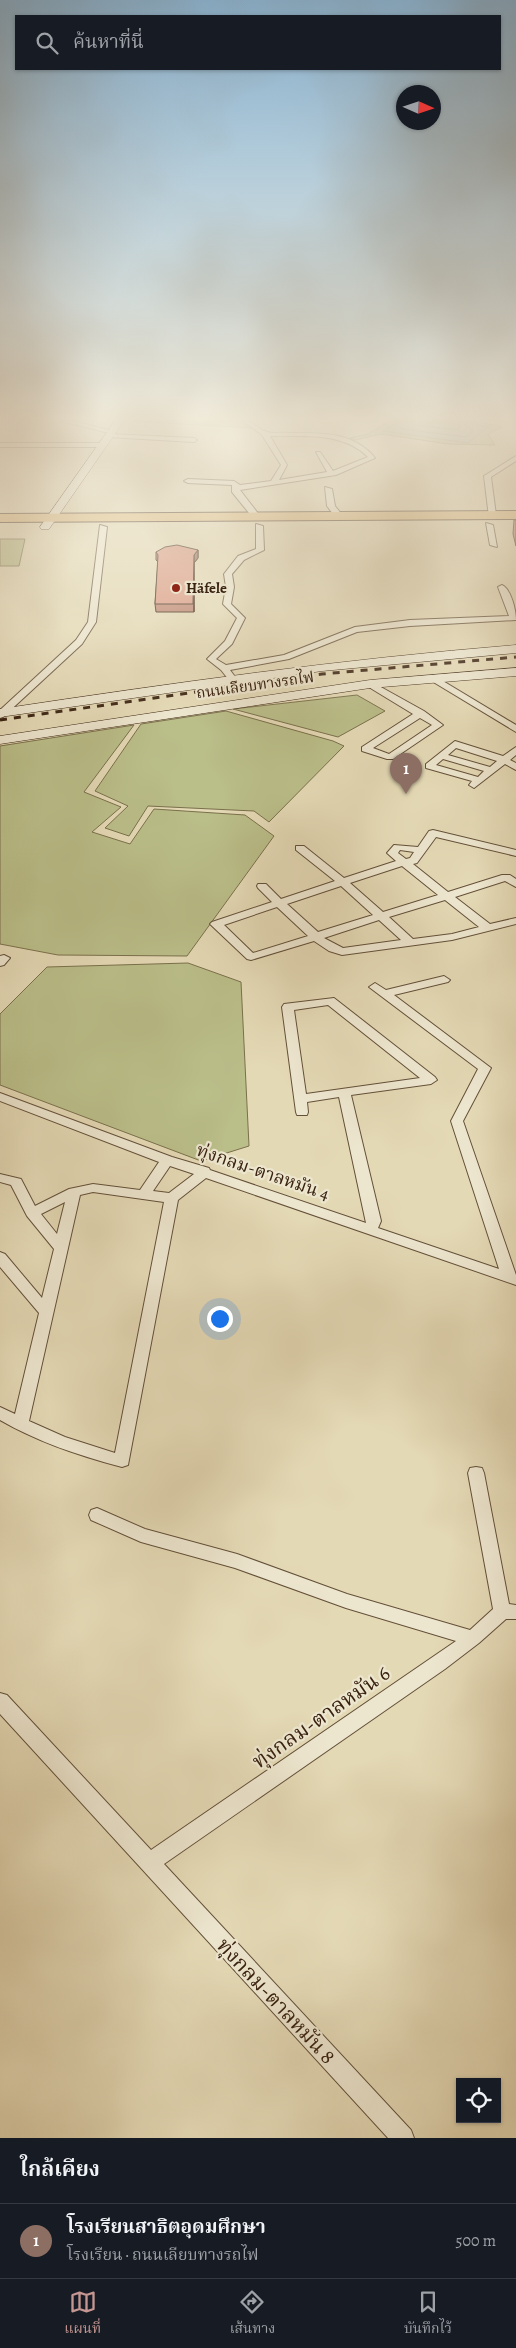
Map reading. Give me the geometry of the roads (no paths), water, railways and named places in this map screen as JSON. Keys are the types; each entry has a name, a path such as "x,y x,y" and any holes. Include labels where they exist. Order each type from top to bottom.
{"highway":[{"path":"33,521 103,527 262,521"},
{"path":"0,528 48,522 311,521"},
{"path":"494,521 516,525"}],"street":[{"path":"232,678 224,668 211,659 229,642 240,618 227,604 230,587 228,574 241,558 260,550 258,521"},
{"path":"490,521 494,545"},
{"path":"1,713 79,642 92,622 103,527"},
{"path":"224,668 286,657 354,630 410,622 515,618 502,587"},
{"name":"ถนนเลียบทางรถไฟ","path":"1,713 232,678 362,662 516,649"},
{"name":"ถนนเลียบทางรถไฟ","path":"0,740 370,684 514,673"},
{"path":"433,678 516,729"},
{"path":"370,684 421,713 437,724 437,726 391,757 365,748 421,713"},
{"path":"516,750 504,760 490,770 475,783 429,766 455,744 504,760 516,767"},
{"path":"442,756 490,770"},
{"path":"516,853 433,832 419,850 419,855 413,861 404,862 278,902 216,924 251,957 506,878 516,884"},
{"path":"419,850 398,847 392,853 489,929"},
{"path":"300,848 382,915 411,943"},
{"path":"262,886 318,937 332,948 342,952 411,943 489,929 516,921"},
{"path":"444,980 380,991 439,1028 485,1068 457,1121 513,1279"},
{"path":"300,1099 431,1080 330,1001 288,1007 300,1099 302,1112"},
{"path":"344,1094 374,1221 370,1230"},
{"name":"ทุ่งกลม-ตาลหมัน 4","path":"0,1096 167,1160 204,1171 513,1279"},
{"path":"145,1194 167,1160"},
{"path":"0,1413 20,1425 73,1448 122,1461 172,1198 197,1180 204,1171"},
{"path":"0,1178 16,1182 32,1213 60,1247"},
{"path":"32,1213 74,1192 93,1188 172,1198"},
{"path":"20,1425 74,1192"},
{"path":"0,1257 46,1312"},
{"path":"476,1473 509,1611"},
{"path":"97,1514 141,1535 237,1561 346,1601 472,1638"},
{"name":"ทุ่งกลม-ตาลหมัน 6","path":"149,1863 509,1611"},
{"name":"ทุ่งกลม-ตาลหมัน 8","path":"0,1702 403,2138"}],"railway":[{"path":"0,720 322,674 516,657"}],"place":[{"name":"Häfele","path":"176,588"},
{"name":"โรงเรียนสาธิตอุดมศึกษา","path":"406,794"}]}
